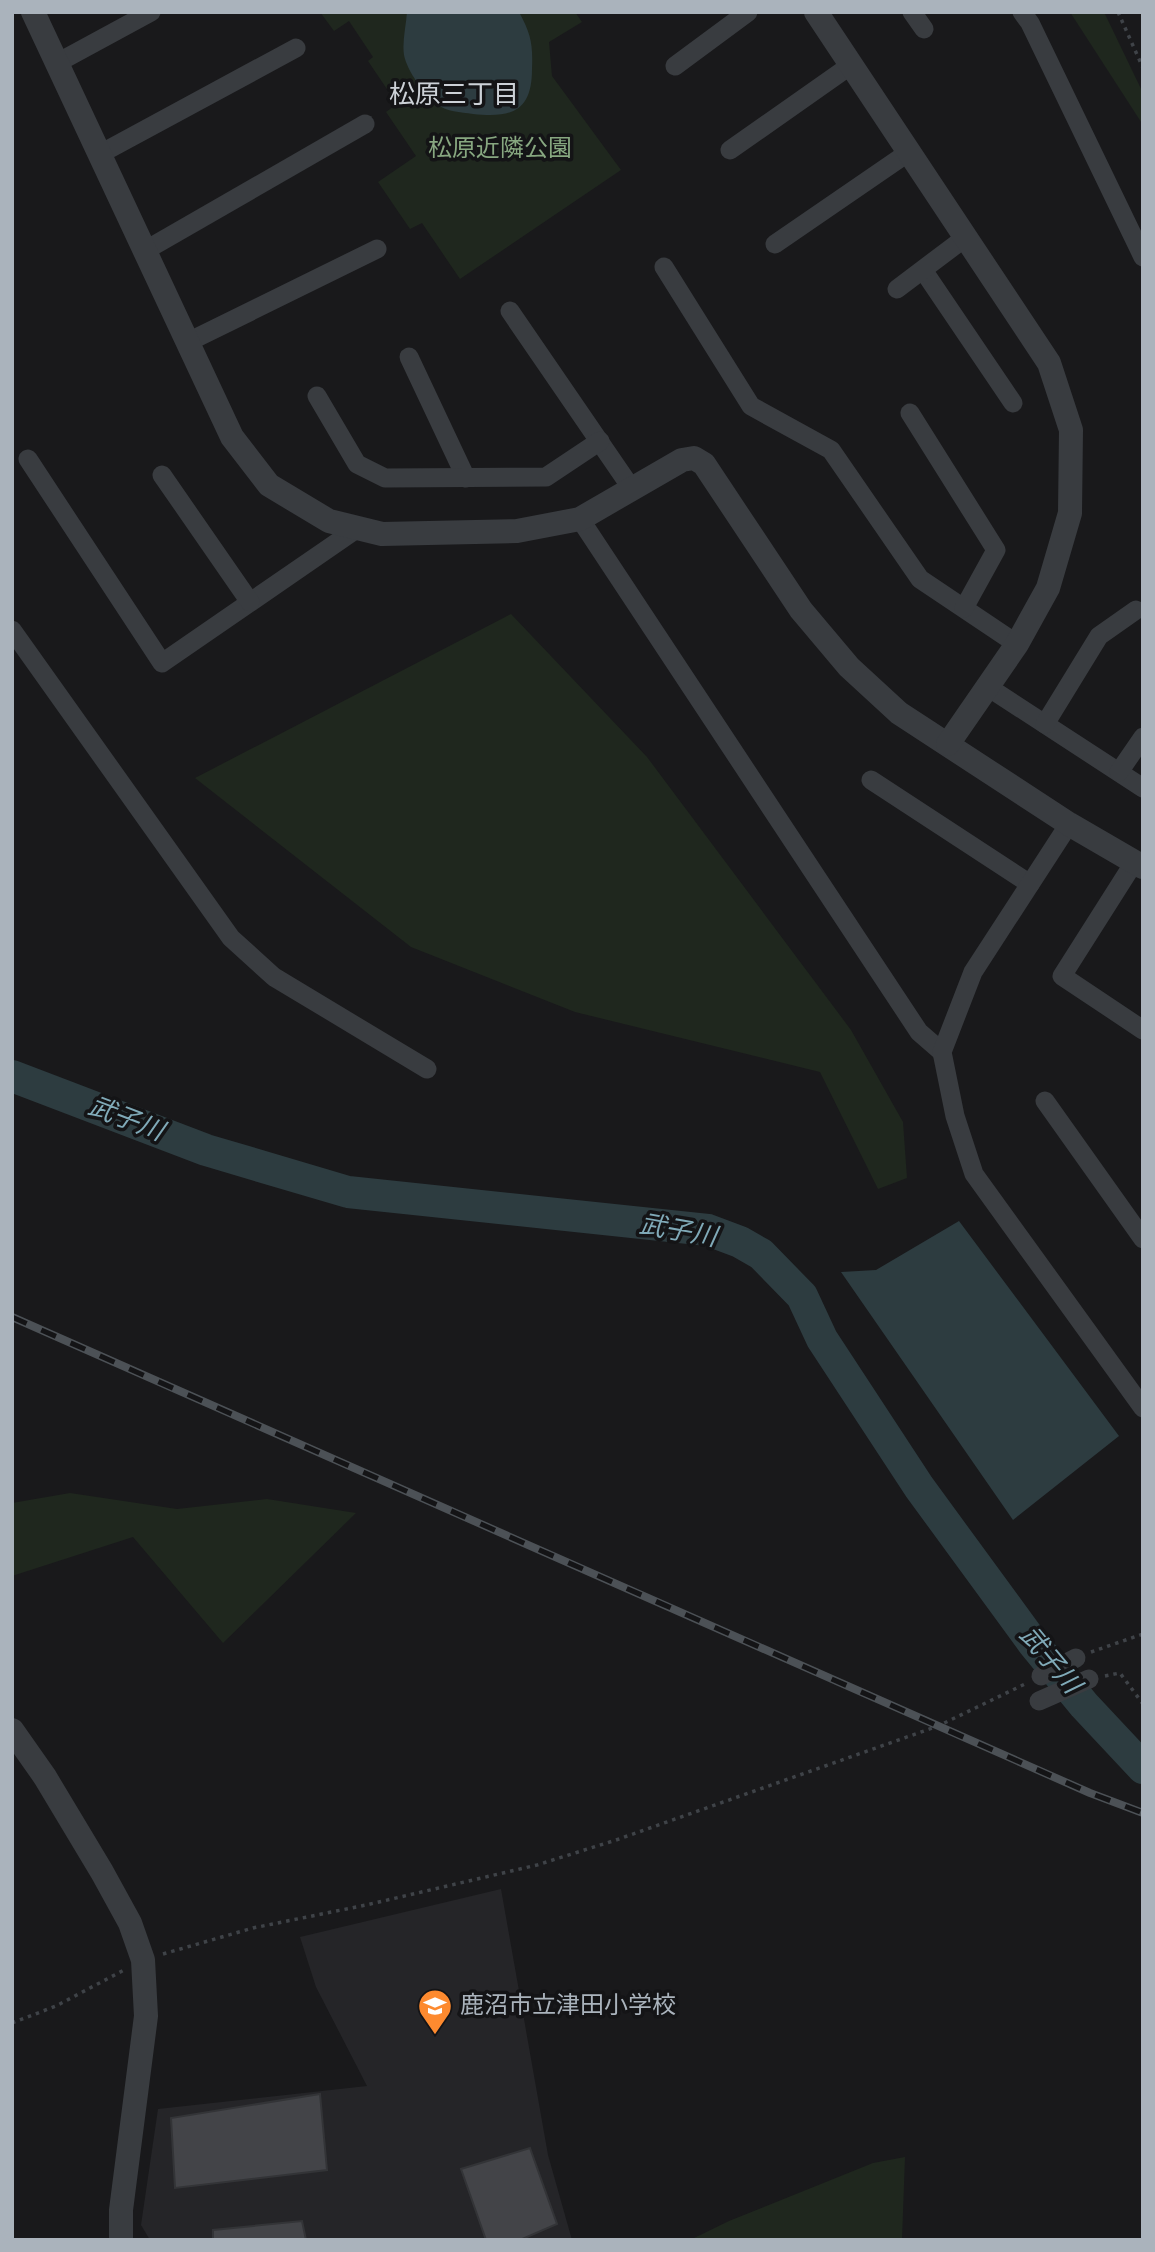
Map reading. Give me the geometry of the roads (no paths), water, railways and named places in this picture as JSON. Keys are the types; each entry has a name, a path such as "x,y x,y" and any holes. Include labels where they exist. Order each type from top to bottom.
{"street":[{"path":"33,12 232,437 270,485 330,521 382,534 517,531 580,519 682,460 694,458 704,464 801,610 849,667 899,713 1069,824 1139,864 1062,976 1143,1030"},
{"path":"57,63 151,12"},
{"path":"675,66 748,12"},
{"path":"816,12 1049,363 1071,430 1070,513 1048,588 1017,643 948,744"},
{"path":"912,12 924,29"},
{"path":"1022,12 1030,23 1143,257"},
{"path":"100,154 296,48"},
{"path":"730,150 850,65"},
{"path":"146,250 365,124"},
{"path":"775,244 909,152"},
{"path":"897,289 966,237"},
{"path":"188,342 377,249"},
{"path":"664,267 751,407 831,450 920,579 1017,643"},
{"path":"923,270 1013,403"},
{"path":"510,311 632,489"},
{"path":"409,356 466,478"},
{"path":"317,396 357,464 385,478 546,477 600,441"},
{"path":"910,413 996,550 964,608"},
{"path":"28,459 163,663 358,528"},
{"path":"162,475 250,602"},
{"path":"580,519 919,1032 942,1052"},
{"path":"1045,724 1099,636 1136,610"},
{"path":"12,630 231,938 274,977 427,1069"},
{"path":"988,687 1143,788"},
{"path":"1119,772 1143,737"},
{"path":"871,780 1030,884"},
{"path":"1069,824 973,972 942,1052 954,1116 974,1174 1139,1397"},
{"path":"1045,1101 1143,1239"},
{"path":"1041,1676 1076,1658"},
{"path":"1039,1701 1089,1679"},
{"path":"12,1730 45,1777 102,1872 130,1923 143,1960 146,2016 123,2197 121,2240"}],"waterway":[{"name":"武子川","path":"12,1076 206,1150 348,1192 708,1230 740,1242 761,1254 802,1296 822,1339 919,1487 1033,1643 1084,1705 1143,1768"}],"railway":[{"path":"12,1317 1090,1793 1143,1813"}],"place":[{"name":"鹿沼市立津田小学校","path":"435,2036"}],"district":[{"name":"松原三丁目","path":"454,95"}],"park label":[{"name":"松原近隣公園","path":"500,149"}]}
